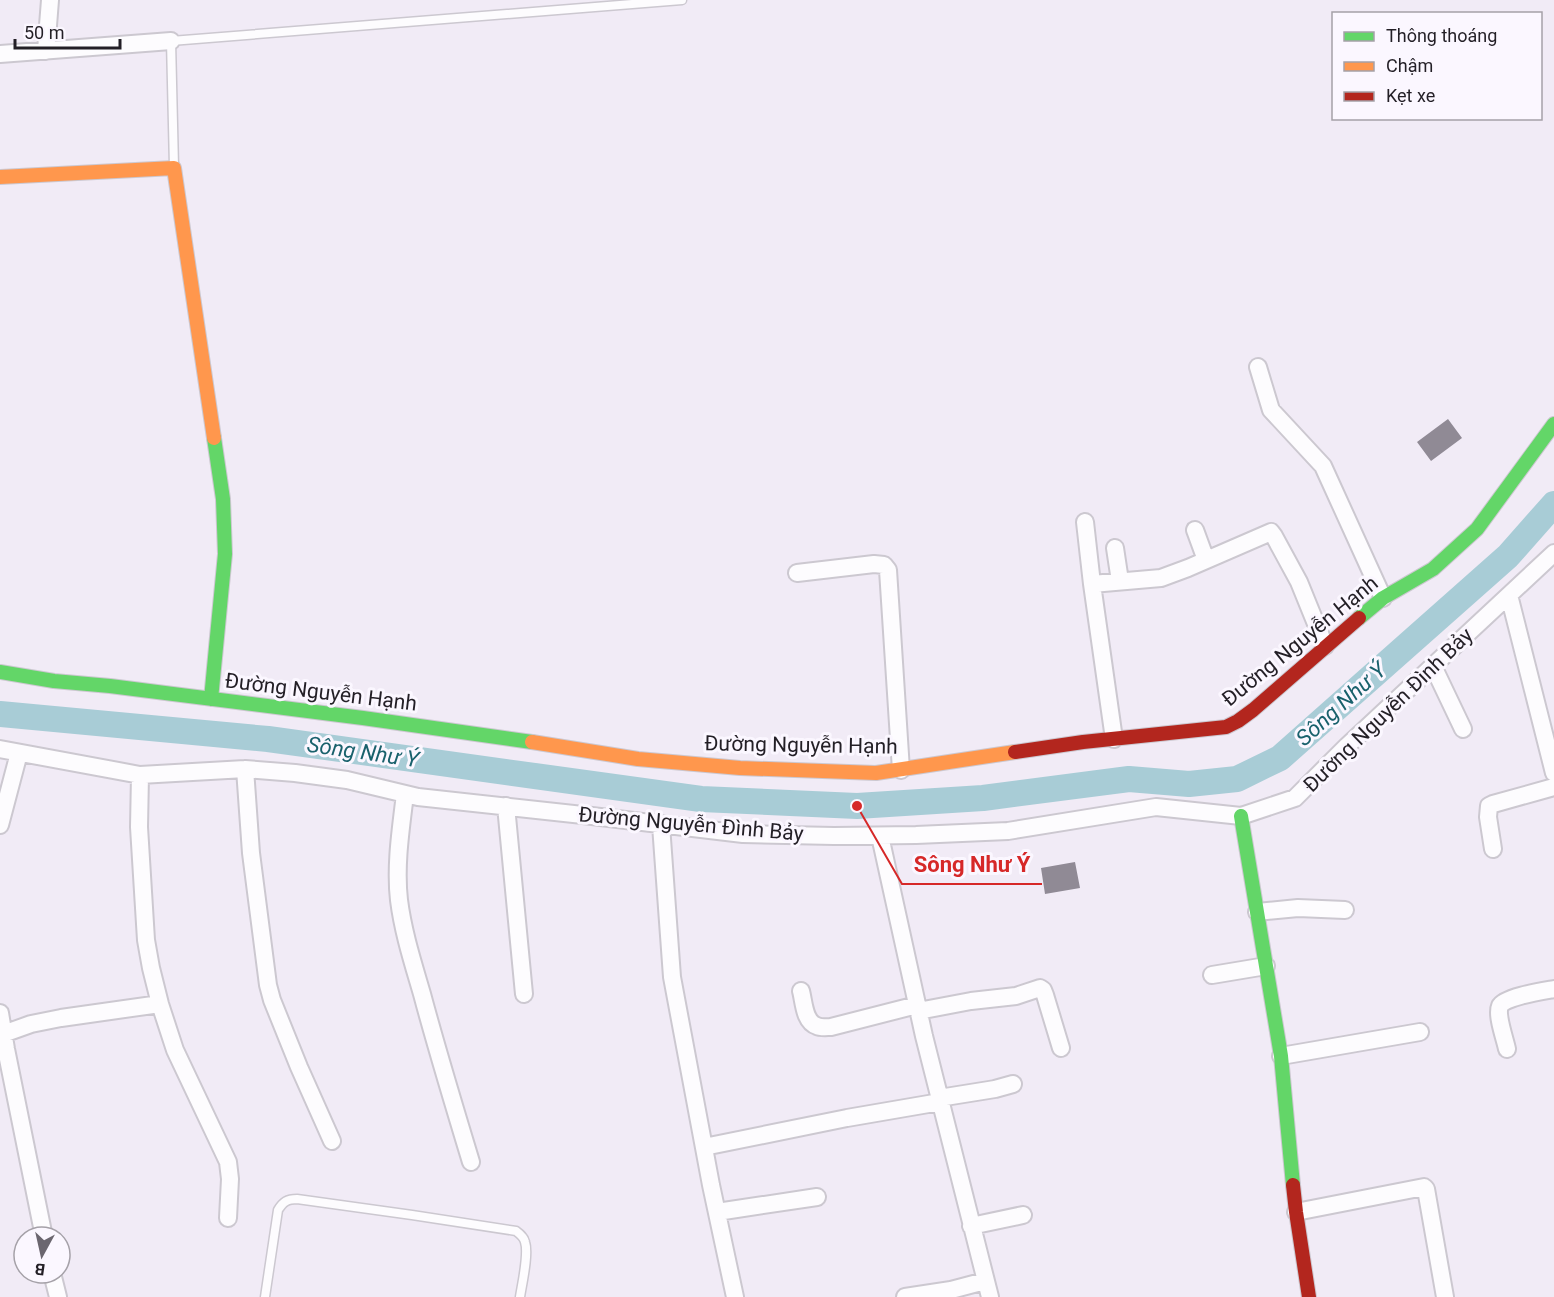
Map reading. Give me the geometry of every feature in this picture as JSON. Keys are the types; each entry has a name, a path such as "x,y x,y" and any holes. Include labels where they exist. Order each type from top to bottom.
{"street":[{"path":"46,51 50,0"},
{"path":"0,54 171,41"},
{"path":"0,177 174,168 221,487 225,531 225,554 211,699"},
{"path":"1258,367 1271,410 1323,466 1383,598"},
{"name":"Đường Nguyễn Hạnh","path":"0,672 54,681 110,686 503,737 638,759 740,768 876,772 902,770 1083,742 1226,727 1253,710 1383,598 1433,569 1477,529 1554,424"},
{"path":"1085,522 1114,739"},
{"path":"1195,530 1206,560"},
{"path":"1092,584 1161,578 1271,532 1299,582 1325,646"},
{"path":"1115,548 1120,582"},
{"name":"Đường Nguyễn Đình Bảy","path":"0,749 140,775 245,769 295,773 347,780 418,798 743,834 880,836 1008,831 1156,807 1241,816 1295,798 1347,746 1554,553"},
{"path":"797,573 874,564 884,565 888,570 902,770"},
{"path":"1509,595 1554,773"},
{"path":"1433,666 1463,729"},
{"path":"0,825 19,753"},
{"path":"245,769 251,853 268,985 299,1067 332,1141"},
{"path":"140,775 139,827 146,940 160,1004 175,1050 228,1162 230,1179 228,1218"},
{"path":"1493,849 1488,817 1489,806 1554,787"},
{"path":"405,794 398,878 402,918 424,1003 471,1162"},
{"path":"506,806 524,994"},
{"path":"1241,816 1281,1056 1296,1212 1310,1297"},
{"path":"661,825 672,977 735,1297"},
{"path":"880,836 918,1008 987,1289 951,1290 905,1297"},
{"path":"1257,912 1298,909 1345,910"},
{"path":"1212,975 1266,966"},
{"path":"801,991 807,1017 818,1027 831,1027 918,1008 1016,996 1040,988 1045,995 1061,1048"},
{"path":"1508,1049 1500,1020 1499,1010 1503,1001 1554,988"},
{"path":"3,1034 31,1024 61,1018 160,1004"},
{"path":"0,1013 42,1225"},
{"path":"1281,1056 1420,1032"},
{"path":"704,1147 1013,1084"},
{"path":"1296,1212 1424,1187 1445,1297"},
{"path":"717,1212 817,1197"},
{"path":"971,1226 1023,1215"}],"lane":[{"path":"174,168 171,41 682,0"},
{"path":"265,1297 278,1210 285,1201 297,1199 516,1231 522,1236 526,1250 520,1297"}],"building":[{"path":"1448,419 1462,438 1431,461 1417,442"},
{"path":"1075,862 1080,888 1045,894 1041,868"}],"waterway":[{"name":"Sông Như Ý","path":"0,714 268,739 701,799 857,806 983,798 1129,779 1189,784 1237,779 1280,758 1508,556 1554,504"}],"traffic: fast":[{"path":"1359,618 1383,598 1433,569 1477,529 1554,424"},
{"path":"211,699 225,554 223,499 214,438"},
{"path":"0,672 54,681 363,718 532,742"},
{"path":"1241,816 1281,1056 1293,1185"}],"traffic: slow":[{"path":"0,177 174,168 214,438"},
{"path":"532,742 638,759 740,768 876,773 1015,752"}],"traffic: jam":[{"path":"1015,752 1083,742 1226,727 1253,710 1359,618"},
{"path":"1293,1185 1309,1297"}],"place":[{"name":"Sông Như Ý","path":"857,806"}]}
